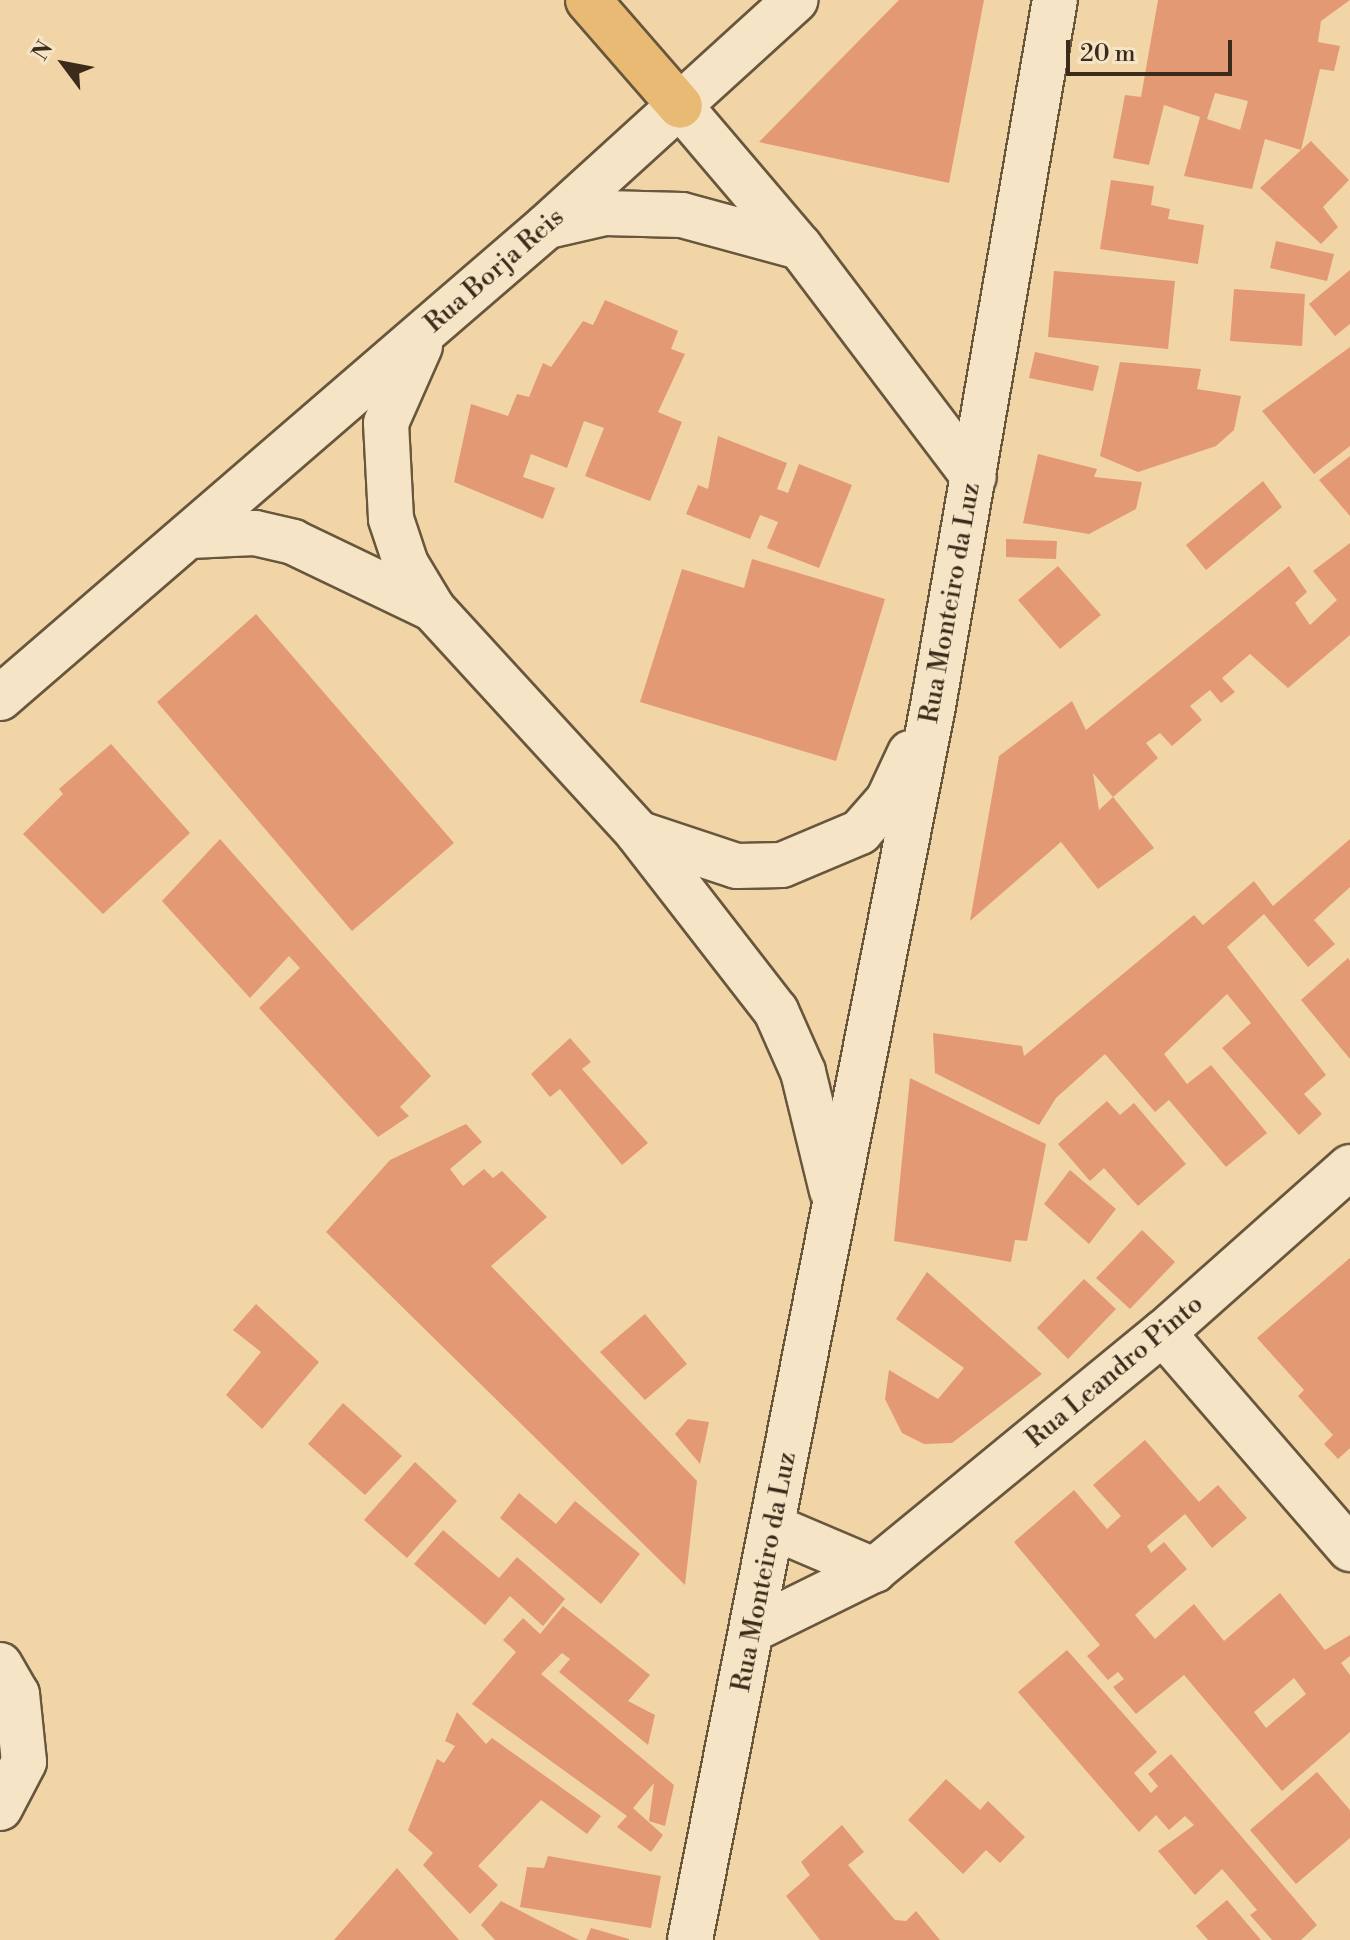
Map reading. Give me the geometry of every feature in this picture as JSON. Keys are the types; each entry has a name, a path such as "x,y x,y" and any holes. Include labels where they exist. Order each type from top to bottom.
{"highway":[{"path":"588,0 680,106"}],"street":[{"name":"Rua Borja Reis","path":"0,698 547,226 795,0"},
{"name":"Rua Monteiro da Luz","path":"690,1940 775,1528 835,1203 933,706 1055,0"},
{"path":"680,106 800,247 974,477"},
{"path":"547,226 605,213 682,215 800,247"},
{"name":"Rua Monteiro da Luz","path":"431,326 386,423 386,475 397,542 433,609 637,832 776,1011 803,1072 835,1203"},
{"path":"190,536 255,533 293,542 433,609"},
{"path":"637,832 737,866 782,865 830,849 860,832 888,800 933,706"},
{"name":"Rua Leandro Pinto","path":"754,1629 874,1570 1163,1333 1350,1167"},
{"path":"1163,1333 1350,1549"},
{"path":"775,1528 874,1570"},
{"path":"0,1665 17,1694 24,1737 24,1762 0,1808"}],"building":[{"path":"899,0 984,0 949,183 759,142"},
{"path":"1158,0 1350,0 1321,21 1318,42 1340,46 1334,71 1320,69 1301,150 1265,139 1252,189 1184,176 1200,117 1164,105 1149,165 1113,158 1125,95 1141,97","holes":["1215,93 1248,101 1240,130 1207,119"]},
{"path":"1311,141 1349,180 1323,207 1338,227 1321,244 1260,188"},
{"path":"1111,180 1154,186 1151,205 1170,209 1168,219 1204,225 1198,264 1100,249"},
{"path":"1276,241 1334,254 1327,281 1270,268"},
{"path":"1350,270 1350,324 1335,336 1309,304"},
{"path":"1054,271 1175,281 1168,349 1048,337"},
{"path":"1234,289 1305,294 1302,346 1230,341"},
{"path":"605,300 678,331 671,349 685,354 658,412 682,422 650,501 585,476 604,428 584,421 567,468 531,454 523,477 555,488 543,519 454,482 471,404 508,416 517,394 529,397 543,363 551,367 583,321 593,325"},
{"path":"1350,347 1350,446 1314,474 1262,411"},
{"path":"1035,352 1099,366 1093,391 1029,378"},
{"path":"1120,362 1201,369 1197,389 1241,396 1234,430 1216,446 1138,472 1100,456"},
{"path":"718,436 787,463 777,489 788,493 799,464 852,485 819,568 767,548 778,522 760,515 750,539 686,514 698,485 708,489"},
{"path":"1038,454 1097,469 1094,477 1142,482 1136,509 1089,534 1023,523"},
{"path":"1350,456 1350,516 1319,480"},
{"path":"1263,481 1282,507 1206,570 1186,545"},
{"path":"1006,539 1057,541 1056,559 1006,557"},
{"path":"1350,543 1350,635 1288,688 1250,654 1222,678 1235,692 1221,703 1210,690 1190,706 1202,720 1172,746 1160,733 1146,743 1158,758 1113,797 1154,848 1098,889 1061,842 970,921 999,756 1072,701 1086,730 1289,566 1307,592 1295,603 1310,625 1337,600 1313,571","holes":["1093,773 1113,797 1099,810"]},
{"path":"752,559 885,599 836,761 640,702 682,569 744,588"},
{"path":"1058,566 1101,615 1060,649 1018,600"},
{"path":"256,614 454,843 352,931 157,702"},
{"path":"111,744 190,833 103,914 23,834 63,794 59,789"},
{"path":"220,839 431,1076 400,1107 409,1116 378,1137 259,1008 300,968 289,956 250,998 162,901"},
{"path":"1350,839 1350,887 1314,920 1335,944 1308,967 1264,914 1227,947 1326,1075 1304,1094 1322,1114 1299,1135 1222,1048 1251,1023 1227,994 1164,1054 1187,1084 1211,1065 1267,1133 1226,1167 1169,1100 1155,1112 1105,1054 1056,1098 1039,1125 935,1073 933,1033 1022,1046 1024,1056 1194,915 1203,925 1254,881 1273,906"},
{"path":"1348,958 1350,961 1350,1059 1301,1000"},
{"path":"570,1038 591,1062 582,1069 648,1143 622,1165 560,1089 550,1097 531,1074"},
{"path":"910,1078 1046,1144 1027,1241 1015,1240 1011,1262 894,1241"},
{"path":"1107,1101 1120,1115 1134,1103 1186,1164 1138,1206 1104,1168 1090,1181 1058,1144"},
{"path":"466,1124 482,1142 450,1169 463,1186 484,1169 493,1178 502,1171 547,1217 491,1266 697,1481 685,1585 326,1232 390,1160"},
{"path":"1070,1170 1116,1209 1089,1244 1044,1204"},
{"path":"1142,1230 1175,1262 1130,1309 1096,1278"},
{"path":"1350,1258 1350,1448 1338,1459 1324,1444 1333,1435 1298,1396 1304,1390 1257,1338"},
{"path":"927,1272 1042,1374 952,1443 924,1444 902,1433 885,1399 889,1370 938,1399 964,1368 896,1319"},
{"path":"1084,1279 1116,1309 1068,1359 1037,1328"},
{"path":"256,1304 319,1362 262,1429 226,1395 261,1352 233,1330"},
{"path":"645,1314 687,1364 645,1400 600,1352"},
{"path":"343,1403 402,1456 365,1495 308,1444"},
{"path":"688,1419 709,1422 700,1464 675,1434"},
{"path":"1145,1440 1199,1502 1218,1485 1247,1518 1212,1548 1185,1514 1147,1546 1151,1553 1164,1542 1187,1569 1135,1615 1155,1639 1194,1604 1224,1641 1280,1593 1325,1650 1350,1635 1350,1656 1341,1663 1350,1675 1350,1732 1282,1791 1184,1675 1136,1714 1113,1687 1124,1679 1118,1672 1108,1680 1087,1656 1100,1645 1014,1542 1074,1490 1107,1529 1121,1516 1093,1485","holes":["1294,1678 1306,1694 1266,1728 1254,1712"]},
{"path":"415,1462 457,1501 407,1558 364,1520"},
{"path":"519,1493 556,1524 575,1501 640,1554 601,1604 500,1518"},
{"path":"443,1530 499,1578 517,1557 565,1599 543,1626 510,1596 485,1625 414,1564"},
{"path":"563,1606 650,1675 628,1701 655,1715 648,1745 559,1672 570,1659 562,1653 541,1674 674,1785 665,1826 649,1821 654,1783 633,1808 663,1835 651,1852 617,1827 627,1816 472,1704 516,1652 503,1640 523,1618 540,1634"},
{"path":"1067,1650 1157,1752 1134,1773 1151,1793 1158,1786 1148,1774 1171,1754 1317,1925 1301,1940 1272,1940 1250,1915 1257,1910 1222,1869 1195,1895 1158,1851 1194,1825 1185,1816 1169,1830 1156,1815 1139,1832 1018,1692"},
{"path":"457,1712 486,1744 492,1738 601,1816 587,1834 541,1800 478,1866 498,1885 470,1914 423,1865 433,1853 408,1830 437,1759 444,1763 455,1746 445,1741"},
{"path":"1317,1772 1350,1810 1350,1838 1296,1884 1250,1830"},
{"path":"946,1779 980,1810 988,1801 1025,1837 1000,1863 986,1850 963,1874 908,1820"},
{"path":"842,1825 864,1852 848,1865 895,1920 906,1921 916,1911 940,1940 820,1940 786,1896 810,1875 801,1862"},
{"path":"548,1856 661,1876 651,1928 520,1907 527,1867 544,1868"},
{"path":"397,1868 459,1940 334,1940"},
{"path":"1227,1900 1261,1940 1208,1940 1196,1926"},
{"path":"501,1901 579,1940 495,1940 481,1925"},
{"path":"591,1928 629,1939 629,1940 586,1940"}]}
